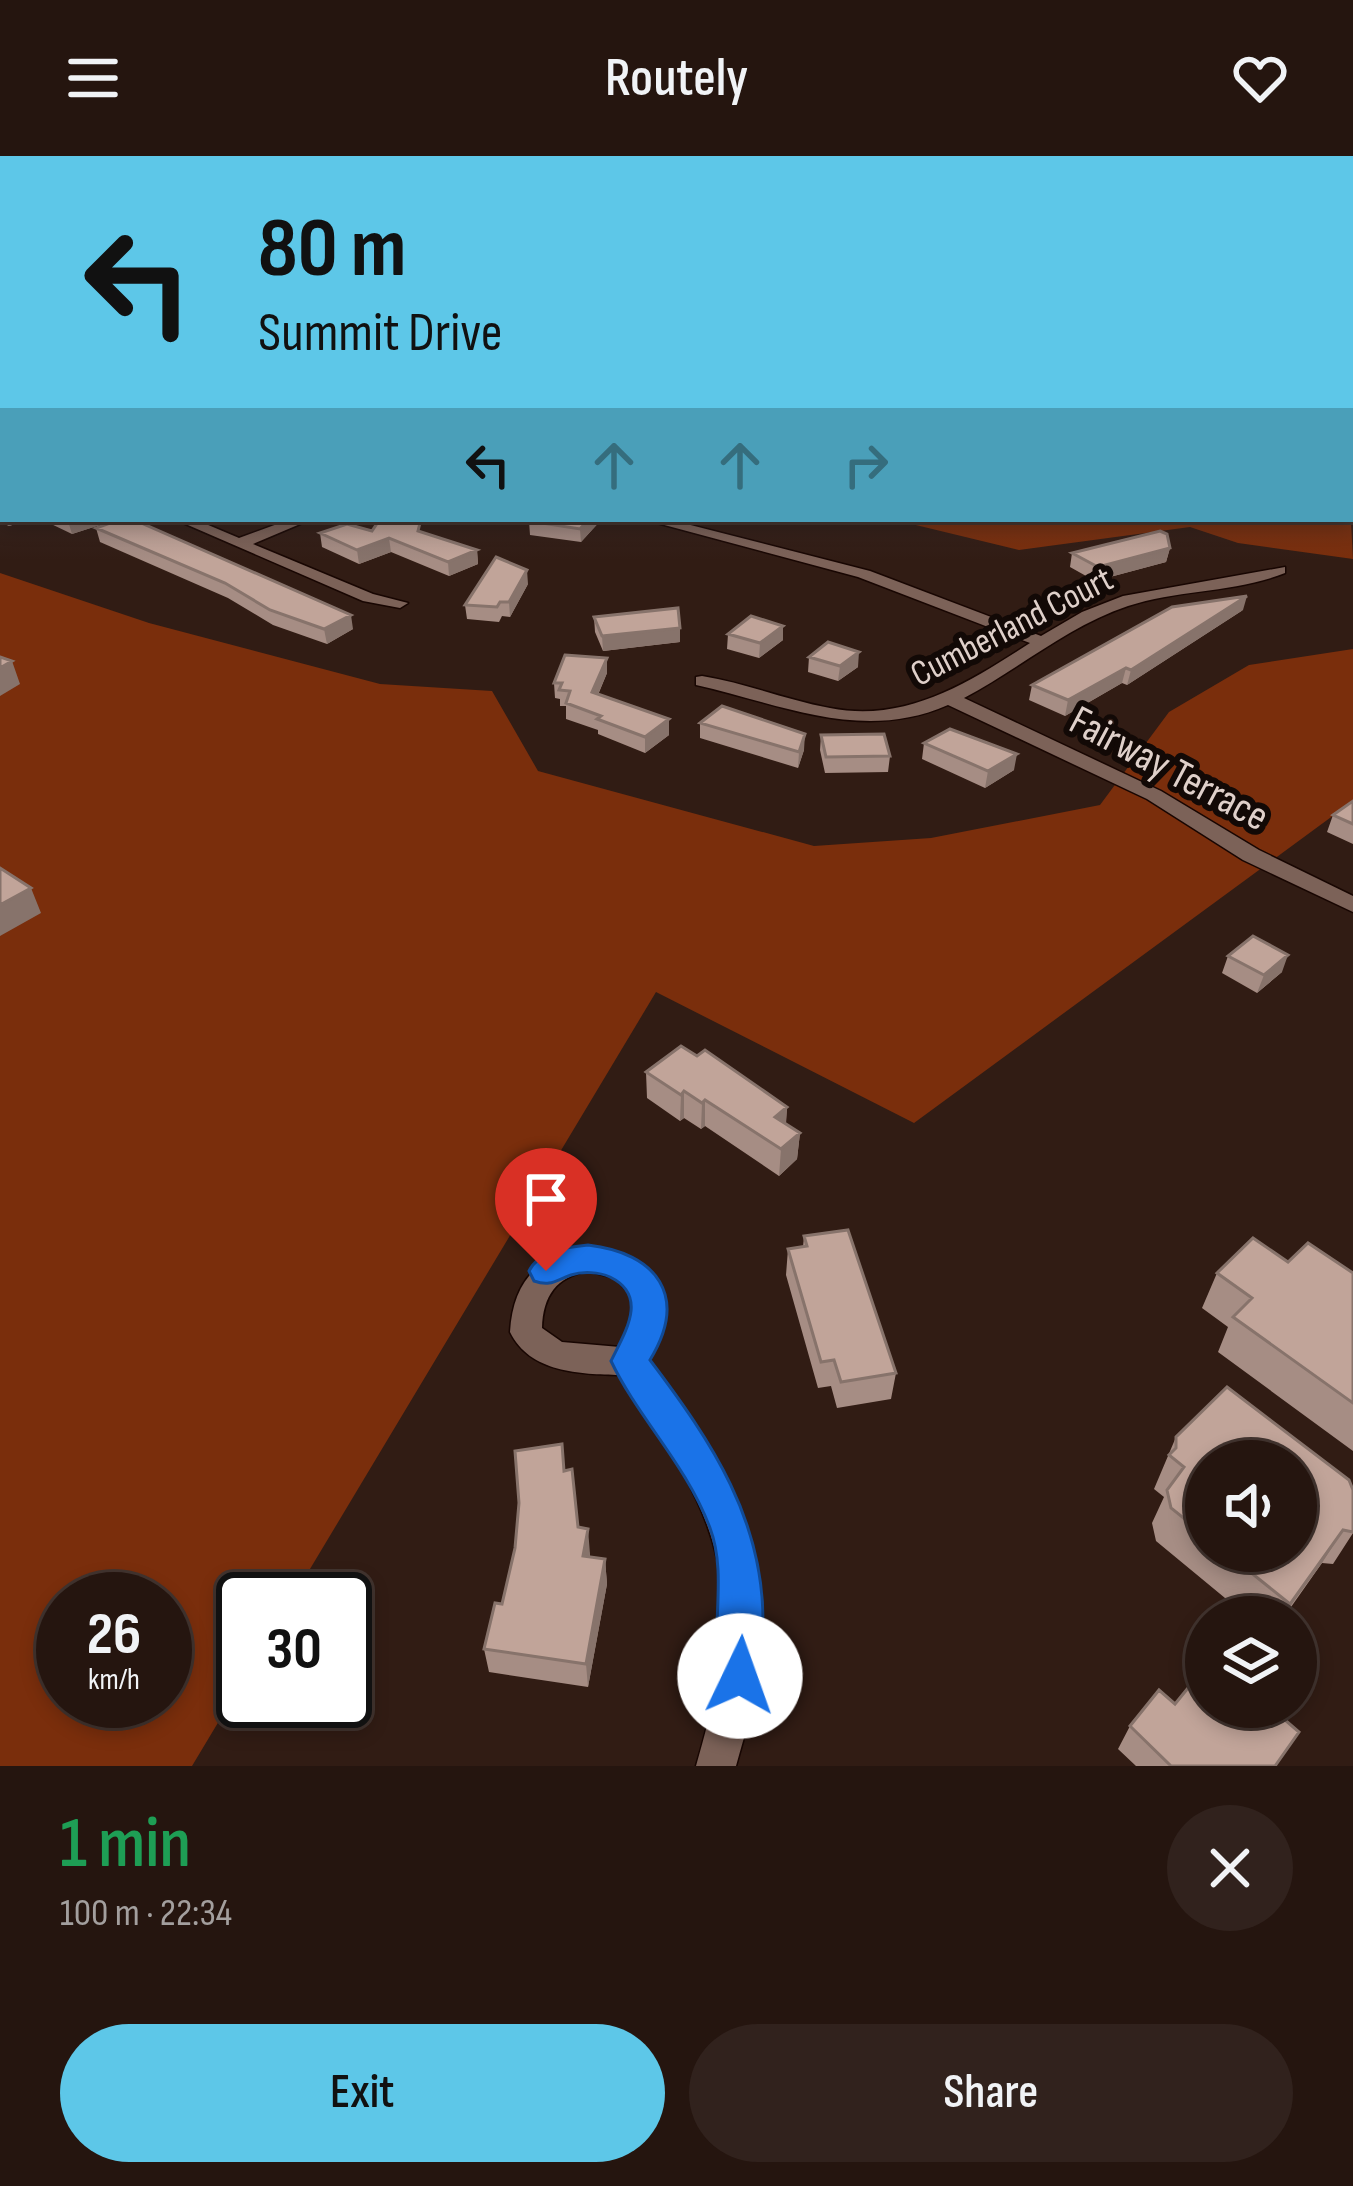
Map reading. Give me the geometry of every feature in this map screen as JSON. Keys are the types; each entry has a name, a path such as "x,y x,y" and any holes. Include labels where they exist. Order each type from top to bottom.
{"street":[{"path":"188,522 369,598 400,603"},
{"path":"240,543 297,522"},
{"path":"661,522 846,568 1044,643"},
{"name":"Cumberland Court","path":"702,681 736,685 813,711 854,718 899,715 950,699 1115,604 1259,578 1279,570"},
{"name":"Fairway Terrace","path":"950,699 1154,795 1251,855 1353,905"},
{"path":"629,1361 682,1432 731,1526 743,1588 745,1643 736,1707 716,1766"}],"shaded area":[{"path":"903,522 1351,522 1353,559 1238,543 1190,527 1019,550"},
{"path":"0,573 149,623 380,684 492,691 538,771 814,846 931,838 1100,805 1169,712 1249,665 1353,649 1353,801 914,1123 656,992 308,1572 216,1572 216,1726 192,1766 0,1766"}],"building":[{"path":"113,522 139,522 351,615 324,629 270,610 225,583 96,528"},
{"path":"378,522 420,522 418,531 477,550 448,562 389,538 357,550 320,533 347,524 372,531"},
{"path":"535,522 586,522 580,529"},
{"path":"1160,531 1167,534 1170,548 1098,567 1072,553"},
{"path":"496,557 527,570 509,602 497,607 465,605"},
{"path":"1247,596 1131,670 1126,668 1068,700 1032,685 1172,607"},
{"path":"678,608 680,628 602,636 594,617"},
{"path":"751,616 783,626 760,643 728,634"},
{"path":"828,642 859,652 840,666 809,657"},
{"path":"565,655 607,658 592,692 669,719 645,737 566,703 570,691 559,690 562,683 554,683"},
{"path":"722,706 805,734 799,752 700,723"},
{"path":"950,729 1017,754 988,771 924,743"},
{"path":"884,734 890,756 826,757 821,735"},
{"path":"1353,801 1353,824 1333,815"},
{"path":"0,868 31,888 0,905"},
{"path":"1253,936 1288,955 1264,975 1228,956"},
{"path":"681,1046 697,1056 705,1050 787,1107 775,1117 800,1133 781,1149 705,1100 702,1103 684,1091 681,1095 646,1072"},
{"path":"848,1230 896,1373 841,1382 834,1360 821,1362 788,1249 807,1246 804,1236"},
{"path":"1253,1238 1288,1262 1308,1243 1353,1273 1353,1403 1233,1317 1252,1298 1217,1273"},
{"path":"1227,1387 1297,1440 1185,1440 1185,1519 1171,1508 1167,1490 1184,1467 1169,1455 1176,1448 1176,1437"},
{"path":"562,1444 564,1471 572,1469 578,1527 588,1529 583,1556 605,1559 586,1664 484,1649 495,1603 502,1604 515,1548 519,1503 515,1451"},
{"path":"1317,1456 1349,1480 1353,1490 1353,1532 1343,1530 1317,1566"},
{"path":"1250,1572 1313,1572 1296,1596 1280,1596"},
{"path":"1159,1690 1175,1704 1185,1692 1185,1728 1294,1728 1299,1732 1275,1766 1169,1766 1130,1726"}],"route":[{"path":"546,1271 567,1261 588,1259 614,1262 643,1280 650,1298 649,1313 643,1340 629,1361 682,1432 731,1526 743,1588 745,1643 740,1676"}]}
